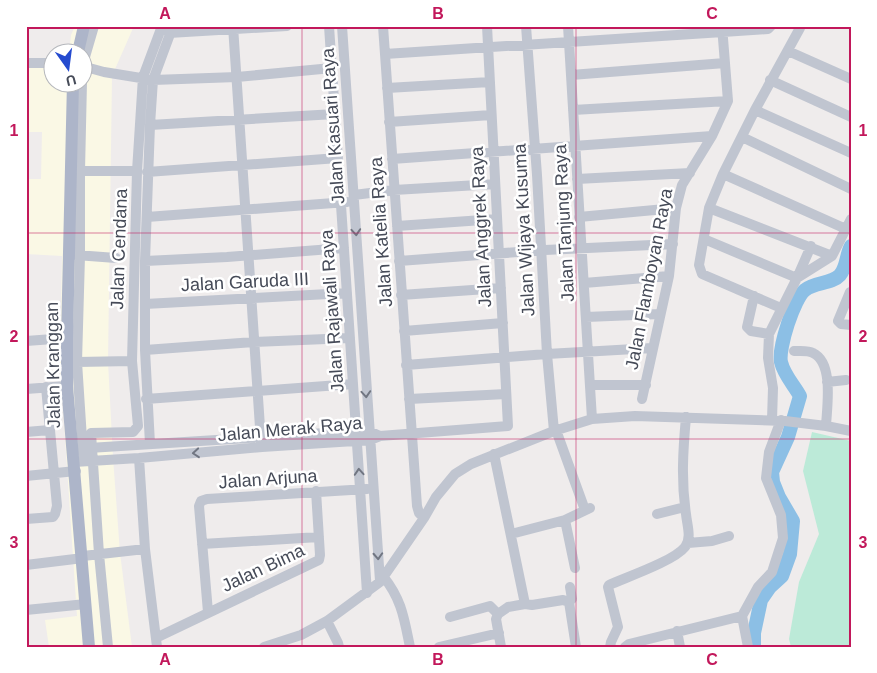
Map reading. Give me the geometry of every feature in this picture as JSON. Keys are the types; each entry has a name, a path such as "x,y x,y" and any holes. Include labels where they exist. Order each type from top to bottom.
{"main road":[{"path":"80,42 84,26"},
{"name":"Jalan Kranggan","path":"74,92 75,255 67,338 67,386 82,457 83,557 89,647"}],"street":[{"path":"89,42 94,26"},
{"path":"150,444 144,350 146,217 142,172 150,126 148,78 168,29 287,26"},
{"name":"Jalan Rajawali Raya","path":"329,26 367,592"},
{"name":"Jalan Kasuari Raya","path":"342,26 369,436 381,579"},
{"name":"Jalan Katelia Raya","path":"383,26 411,435 417,506 419,513 424,518"},
{"name":"Jalan Anggrek Raya","path":"411,435 508,426 487,26"},
{"name":"Jalan Wijaya Kusuma","path":"526,26 547,354 555,431 588,509 565,520"},
{"name":"Jalan Tanjung Raya","path":"568,26 592,419"},
{"path":"385,54 569,42 722,29 768,29 771,26"},
{"path":"234,28 261,442"},
{"path":"781,308 702,274 699,265 708,208 770,80 800,28"},
{"name":"Jalan Flamboyan Raya","path":"642,399 669,276 676,208 682,186 712,136 728,101 722,29"},
{"path":"788,50 851,79"},
{"path":"26,63 42,63"},
{"path":"571,75 725,63"},
{"path":"92,69 148,78 237,77 332,68"},
{"name":"Jalan Cendana","path":"82,457 91,433 133,432 137,428 132,361 148,78"},
{"path":"770,80 851,117"},
{"path":"387,88 490,82"},
{"path":"82,92 80,171 75,255 77,362 82,457 99,554 108,647"},
{"path":"573,110 728,101"},
{"path":"755,110 851,153"},
{"path":"150,126 335,114"},
{"path":"389,122 491,115"},
{"path":"392,159 712,136"},
{"path":"742,137 851,189"},
{"path":"80,171 142,172 338,158"},
{"path":"577,179 690,173"},
{"path":"723,174 846,229"},
{"path":"146,217 341,203 354,198 394,190 495,184"},
{"path":"580,217 676,208"},
{"path":"708,208 811,246 832,256"},
{"path":"397,226 497,219"},
{"path":"797,278 832,256 851,219"},
{"path":"704,239 797,278"},
{"path":"399,261 541,250 673,244"},
{"path":"748,647 742,616 758,587 772,572 783,538 781,516 766,478 769,452 779,420 768,358 769,334 811,246"},
{"path":"145,261 344,248"},
{"path":"75,255 116,258"},
{"path":"584,283 669,276"},
{"path":"401,295 501,288"},
{"path":"850,292 838,321 841,324 851,325"},
{"name":"Jalan Garuda III","path":"145,304 347,293"},
{"path":"754,296 747,327 751,332 769,334"},
{"path":"586,317 660,314"},
{"path":"404,331 502,323"},
{"path":"26,341 67,338"},
{"path":"144,350 254,342 350,338"},
{"path":"406,365 652,348"},
{"path":"794,351 811,352 821,358 825,365 827,382 826,426"},
{"path":"77,362 132,361"},
{"path":"827,382 846,380"},
{"path":"146,399 353,384"},
{"path":"590,385 646,385"},
{"path":"26,389 67,386"},
{"path":"26,519 53,517 57,506 46,388"},
{"path":"409,399 506,394"},
{"path":"264,647 301,635 327,621 367,592 381,579 424,518 436,497 455,474 471,464 494,454 555,431 592,419 634,416 779,420 851,431"},
{"path":"610,647 618,627 608,587 609,584 672,557 684,549 688,543 682,462 686,417"},
{"path":"26,432 50,430"},
{"name":"Jalan Merak Raya","path":"82,457 150,444 261,442 357,436 411,435"},
{"name":"Jalan Merak Raya","path":"82,457 142,463 261,442"},
{"path":"494,454 525,604"},
{"path":"26,476 54,473 82,457"},
{"path":"142,463 145,549 157,647"},
{"path":"142,463 160,636 164,647"},
{"name":"Jalan Arjuna","path":"208,612 199,506 204,499 374,488"},
{"name":"Jalan Bima","path":"160,636 320,558 316,491"},
{"path":"657,514 685,507"},
{"path":"511,534 565,520 575,568"},
{"path":"688,543 712,541 729,536"},
{"path":"202,544 320,537"},
{"path":"26,564 145,549"},
{"path":"381,579 395,590 410,647"},
{"path":"570,587 572,598 569,602 576,647"},
{"path":"501,647 496,619 498,614 508,607 525,604 532,606 563,600 569,602"},
{"path":"26,610 86,604"},
{"path":"450,617 490,606 498,614"},
{"path":"626,647 629,644 677,631 742,616"},
{"path":"327,621 338,643 338,647"},
{"path":"677,631 680,647"},
{"path":"439,647 498,633"}],"shaded area":[{"path":"75,26 134,26 112,76 108,362 120,553 132,647 49,647 45,620 77,616 60,363 62,256 26,254 26,179 41,179 42,132 26,132 26,63 42,64 42,92 92,92 92,42 70,42"}],"green space":[{"path":"812,432 851,441 851,647 791,647 789,639 799,582 819,534 803,471"}],"waterway":[{"path":"754,647 754,633 761,600 770,587 782,576 790,554 793,521 779,497 773,482 772,472 788,437 800,396 782,367 781,356 784,336 796,303 801,295 809,287 837,278 844,268 851,246"}]}
